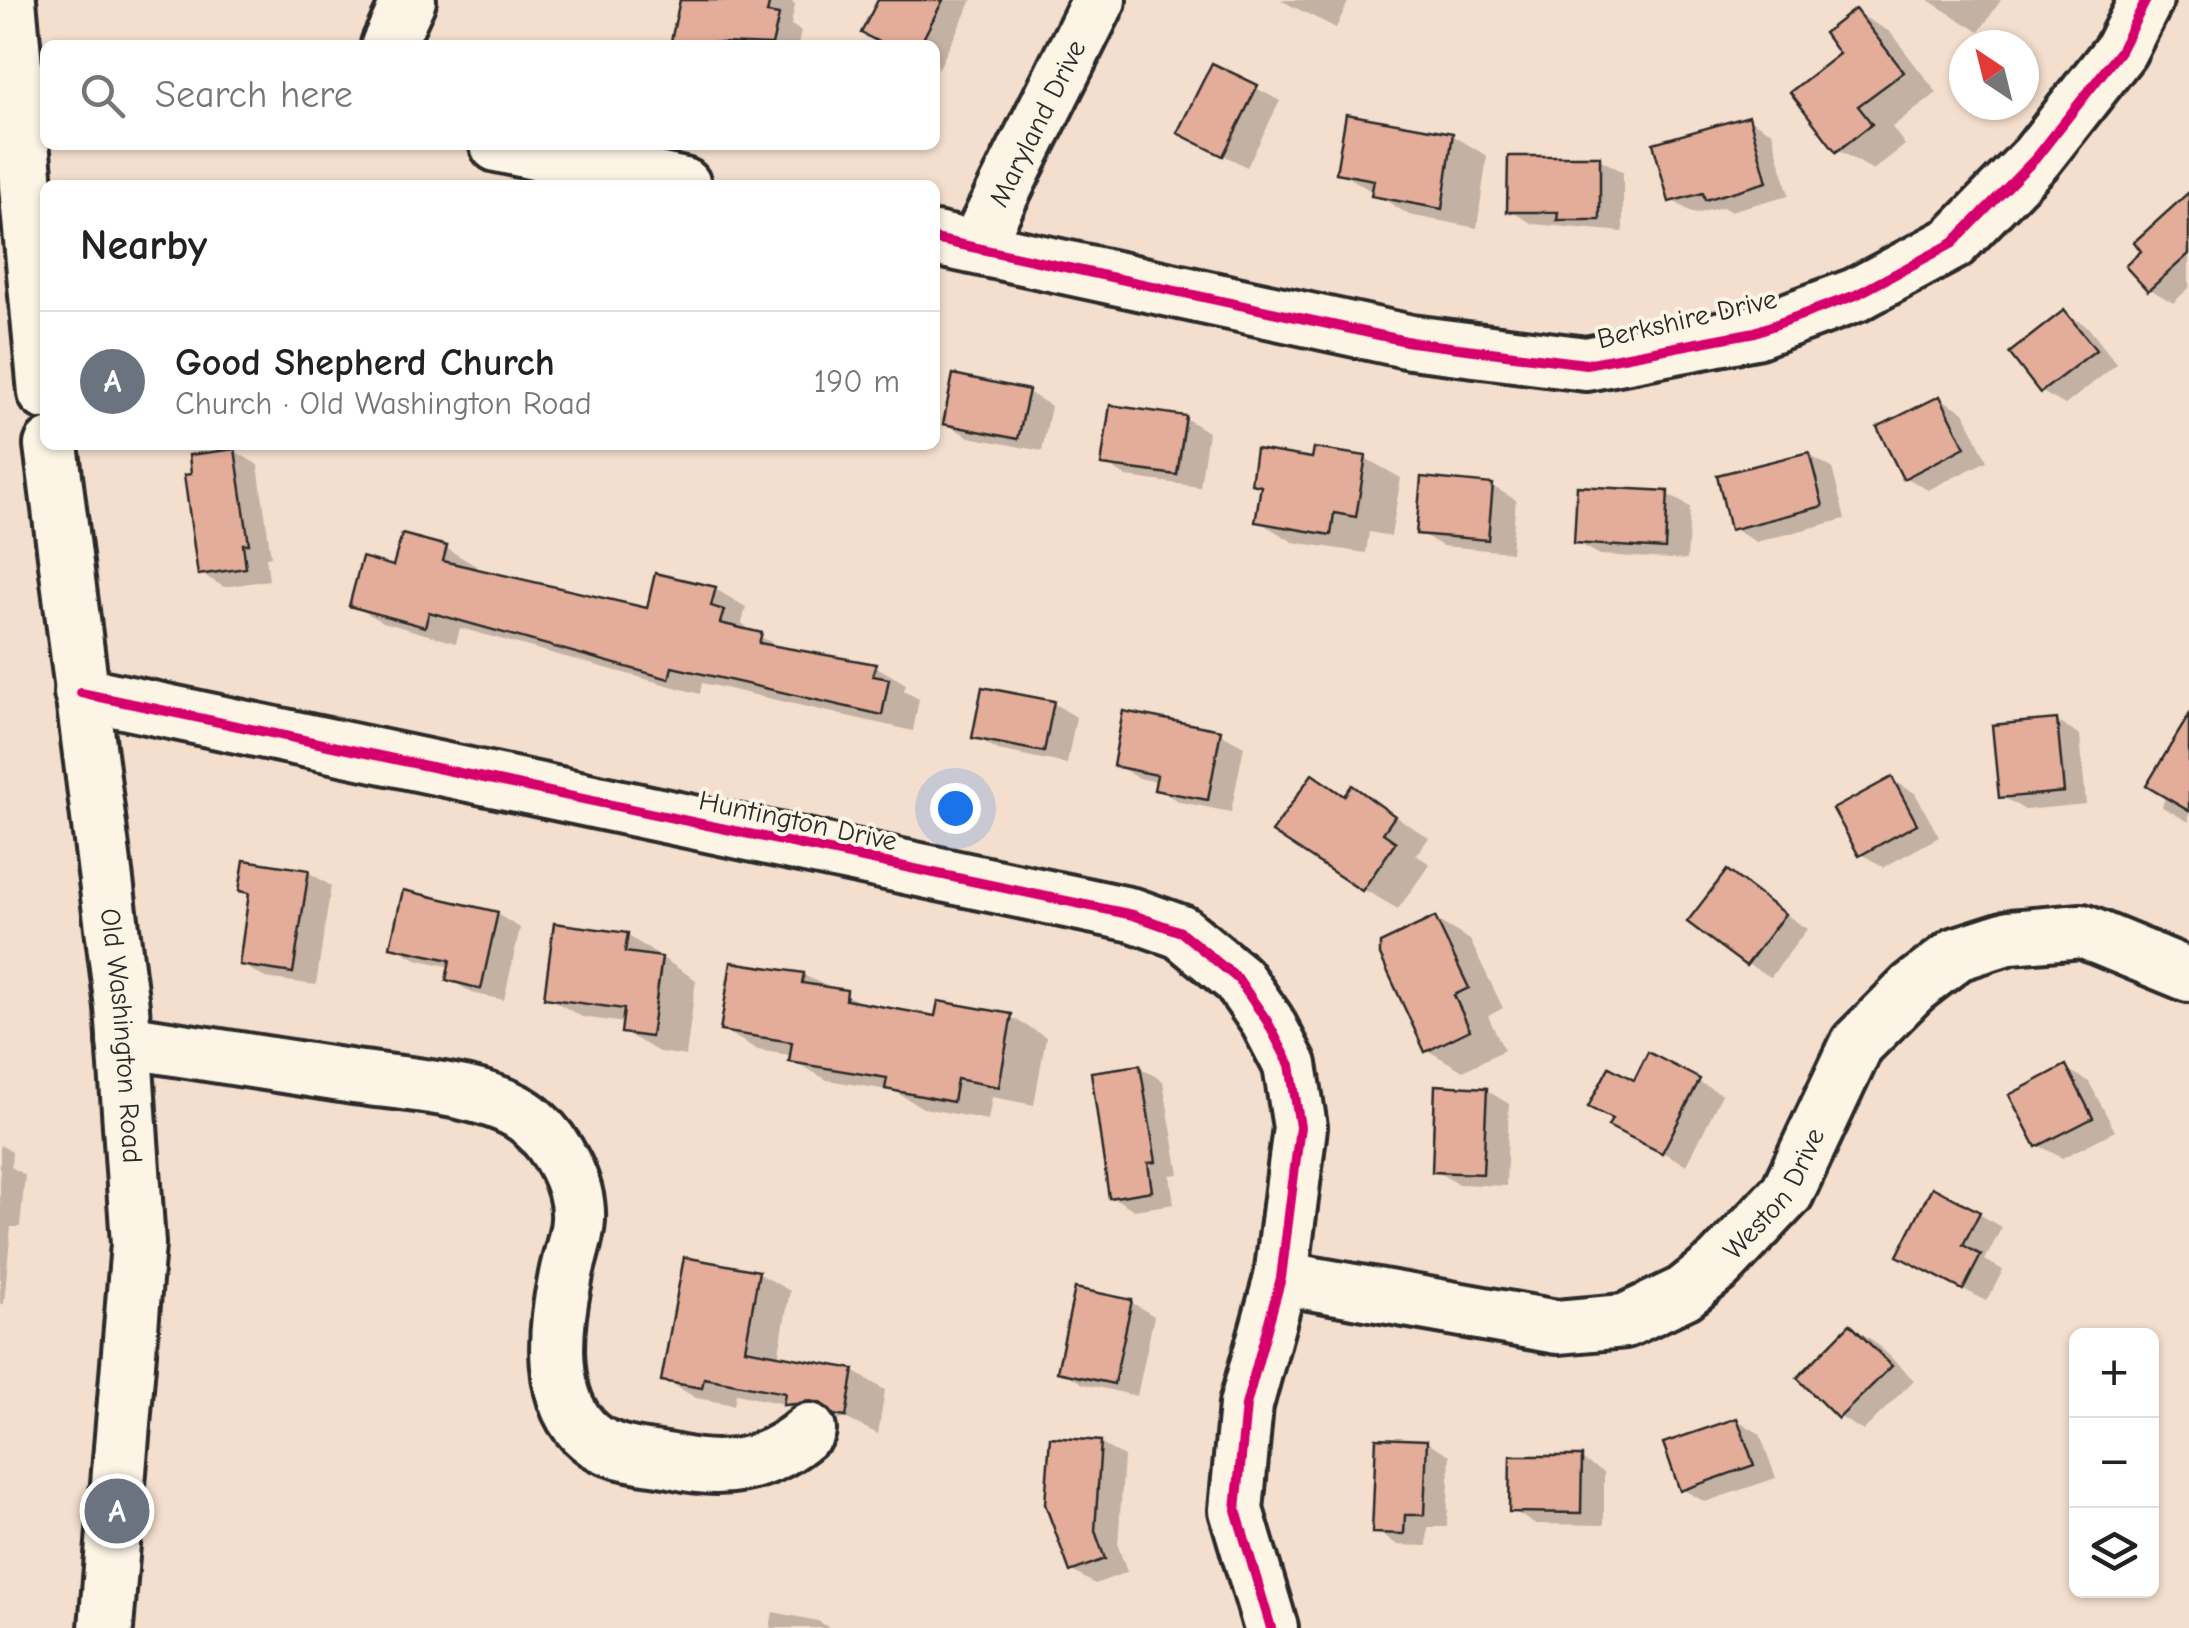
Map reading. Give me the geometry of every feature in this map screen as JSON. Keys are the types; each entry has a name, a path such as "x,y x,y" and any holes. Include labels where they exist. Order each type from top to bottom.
{"street":[{"path":"390,40 409,0"},
{"name":"Maryland Drive","path":"956,243 1098,0"},
{"name":"Berkshire Drive","path":"956,243 1410,342 1586,364 1755,332 1856,295 1952,243 2036,158 2120,50 2146,0"},
{"path":"22,29 11,298 40,379"},
{"path":"520,150 661,180"},
{"name":"Old Washington Road","path":"52,450 124,1041 138,1244 106,1628"},
{"name":"Huntington Drive","path":"81,694 1134,915 1181,932 1238,979 1267,1020 1290,1066 1300,1126 1281,1278 1246,1405 1236,1510 1272,1628"},
{"name":"Weston Drive","path":"1281,1278 1556,1328 1625,1321 1684,1292 1720,1266 1787,1193 1857,1044 1912,988 1957,954 2010,936 2082,932 2189,975"},
{"path":"124,1041 463,1094 527,1117 552,1142 570,1175 578,1219 564,1284 557,1361 570,1413 590,1438 618,1451 708,1470 750,1464 785,1452 808,1430"}],"building":[{"path":"680,0 770,0 767,13 779,15 773,40 671,40"},
{"path":"878,0 943,0 923,40 875,40 861,33"},
{"path":"1855,9 1904,72 1858,106 1872,124 1836,152 1790,92 1839,54 1824,33"},
{"path":"1212,63 1258,85 1223,156 1177,133"},
{"path":"1346,114 1453,133 1442,209 1371,196 1374,180 1336,173"},
{"path":"1749,116 1767,182 1705,200 1703,193 1669,202 1653,143"},
{"path":"1508,156 1600,156 1600,220 1557,220 1558,212 1507,212"},
{"path":"2189,192 2189,254 2148,291 2125,266 2141,251 2134,242"},
{"path":"2064,310 2096,350 2040,393 2009,353"},
{"path":"953,374 1029,390 1018,439 943,424"},
{"path":"1940,396 1965,447 1903,479 1877,427"},
{"path":"1110,405 1186,416 1177,475 1101,465"},
{"path":"1314,448 1366,456 1356,517 1334,513 1331,535 1255,522 1261,486 1251,484 1256,449 1312,458"},
{"path":"235,450 249,544 243,544 246,568 198,575 184,475 191,474 189,455"},
{"path":"1809,452 1823,506 1730,530 1717,475"},
{"path":"1421,477 1493,484 1488,540 1416,534"},
{"path":"1577,486 1668,491 1665,549 1574,543"},
{"path":"402,534 447,546 443,561 647,608 655,573 716,587 711,606 724,610 720,623 762,633 759,643 876,664 873,676 889,679 882,715 672,667 669,679 429,612 425,627 349,606 362,557 393,566"},
{"path":"982,687 1054,701 1044,752 972,738"},
{"path":"1123,711 1221,730 1208,800 1154,790 1157,775 1113,766"},
{"path":"2189,715 2189,811 2146,786"},
{"path":"2057,719 2064,792 1999,798 1992,725"},
{"path":"1312,774 1344,796 1352,785 1395,816 1383,833 1396,842 1362,891 1272,832"},
{"path":"1892,777 1917,824 1859,856 1833,809"},
{"path":"244,860 309,870 293,973 239,965 249,893 239,891"},
{"path":"1727,870 1785,914 1746,966 1687,922"},
{"path":"403,890 498,912 481,989 446,980 450,960 390,947"},
{"path":"1435,917 1469,988 1454,995 1470,1030 1425,1052 1380,955 1380,943"},
{"path":"554,923 628,933 625,952 662,957 651,1037 621,1033 624,1009 544,998"},
{"path":"731,962 804,973 802,983 847,990 846,1000 935,1016 938,1001 1012,1014 999,1087 957,1079 953,1102 885,1089 887,1078 789,1062 792,1042 720,1031"},
{"path":"1648,1052 1700,1079 1662,1153 1608,1126 1612,1119 1588,1107 1609,1067 1634,1080"},
{"path":"1140,1065 1156,1162 1148,1163 1152,1191 1109,1198 1091,1072"},
{"path":"2066,1065 2093,1118 2036,1147 2009,1095"},
{"path":"1435,1085 1487,1088 1483,1174 1432,1172"},
{"path":"1932,1187 1980,1212 1963,1245 1981,1255 1963,1290 1897,1256"},
{"path":"684,1257 759,1271 745,1349 854,1369 846,1417 834,1415 819,1402 783,1405 785,1393 704,1378 702,1388 661,1381"},
{"path":"1075,1288 1132,1300 1114,1384 1057,1372"},
{"path":"1850,1324 1892,1366 1838,1419 1797,1378"},
{"path":"1737,1418 1754,1465 1680,1491 1663,1443"},
{"path":"1050,1437 1101,1441 1095,1531 1105,1559 1070,1572 1045,1504"},
{"path":"1376,1438 1427,1440 1424,1515 1405,1515 1404,1534 1372,1533"},
{"path":"1510,1456 1582,1456 1581,1513 1509,1512"}],"cycle path":[{"path":"940,240 1411,342 1586,364 1755,332 1856,295 1953,243 2036,158 2120,51 2146,0"},
{"path":"81,693 1133,915 1181,932 1238,979 1267,1021 1290,1065 1300,1127 1281,1278 1246,1405 1236,1510 1271,1628"}],"place":[{"name":"Good Shepherd Church","path":"117,1511"}]}
